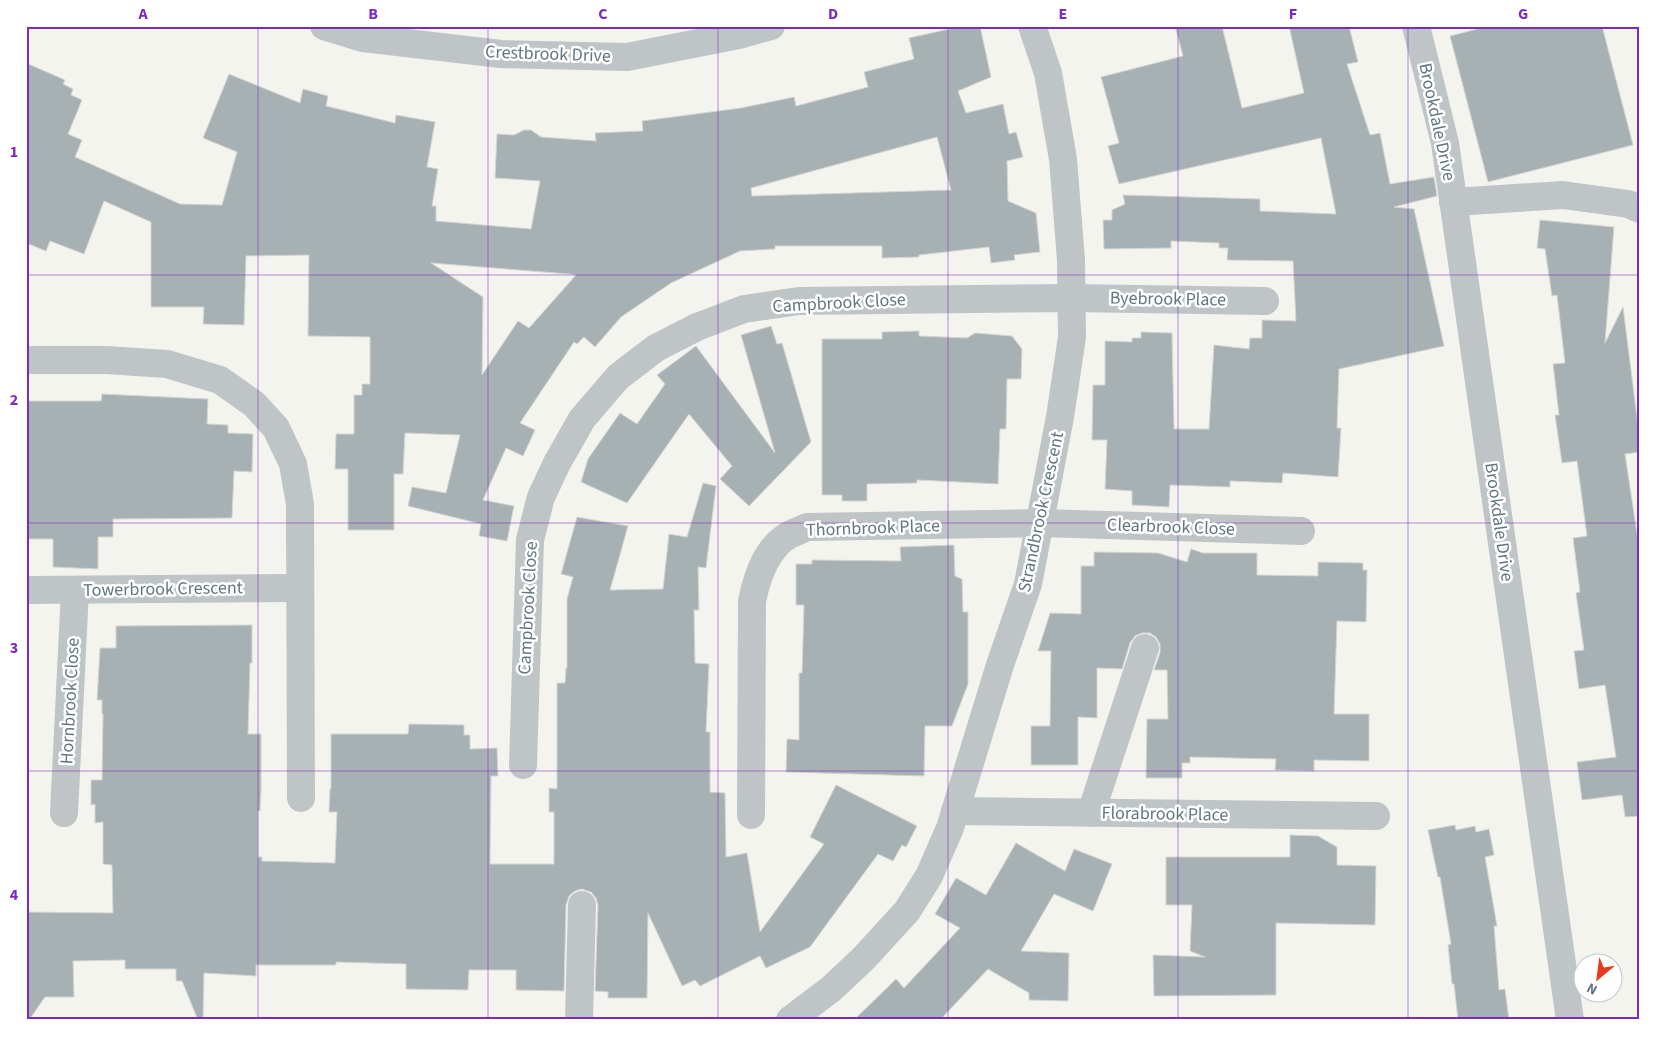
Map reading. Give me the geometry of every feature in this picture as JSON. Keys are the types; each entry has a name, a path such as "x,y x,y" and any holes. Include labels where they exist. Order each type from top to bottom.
{"street":[{"name":"Crestbrook Drive","path":"324,26 363,38 501,54 627,57 739,35 771,26"},
{"name":"Strandbrook Crescent","path":"790,1020 831,989 864,958 907,911 929,876 955,811 1000,665 1028,584 1060,418 1072,337 1071,260 1063,159 1048,73 1032,26"},
{"name":"Brookdale Drive","path":"1416,26 1445,143 1570,1020"},
{"path":"1453,202 1563,195 1628,204 1640,209"},
{"name":"Byebrook Place","path":"1071,298 1265,301"},
{"name":"Campbrook Close","path":"523,765 530,540 541,498 556,463 582,419 618,377 656,348 697,326 744,309 799,301 1071,298"},
{"path":"26,360 106,360 167,364 220,380 254,404 276,428 293,464 300,504 301,798"},
{"name":"Clearbrook Close","path":"1041,523 1301,532"},
{"name":"Thornbrook Place","path":"752,815 752,601 757,579 772,549 788,535 807,527 1041,523"},
{"name":"Towerbrook Crescent","path":"26,590 300,588"},
{"name":"Hornbrook Close","path":"64,813 75,590"},
{"path":"1091,813 1145,648"},
{"name":"Florabrook Place","path":"955,811 1376,816"},
{"path":"579,1020 582,905"}],"building":[{"path":"963,26 980,26 991,77 958,91 966,113 1003,104 1009,134 1016,132 1023,157 1007,161 1008,201 1036,213 1040,252 1014,255 1015,260 991,263 989,247 919,255 919,257 882,258 882,246 775,246 775,249 740,251 671,283 621,317 595,347 584,337 577,344 574,342 520,423 535,430 523,456 506,448 483,500 514,506 507,541 479,536 481,524 408,506 412,487 446,493 460,435 405,433 403,474 394,474 394,530 348,530 348,469 335,469 336,434 354,434 354,395 362,395 362,384 370,384 370,337 308,336 309,255 246,256 244,325 203,324 204,307 151,307 151,222 104,201 84,254 50,241 46,251 26,243 26,63 65,80 63,84 73,89 71,95 82,100 68,134 82,140 75,157 180,204 222,205 237,152 203,138 229,74 300,103 303,89 328,96 326,106 395,123 396,115 435,122 427,167 438,169 432,206 436,206 436,221 531,229 540,181 495,178 497,134 514,135 524,130 531,130 541,137 596,141 595,133 643,131 642,121 741,108 794,97 796,106 868,87 864,72 914,59 909,38","holes":["937,137 951,190 752,196 751,188","431,263 569,274 576,275 529,328 518,321 482,375 483,297"]},
{"path":"1175,26 1222,26 1242,108 1304,93 1289,26 1349,26 1358,62 1347,64 1370,135 1380,133 1390,184 1434,177 1437,196 1394,207 1414,209 1444,346 1339,369 1337,428 1341,428 1338,477 1283,473 1282,483 1230,481 1230,487 1170,485 1169,507 1132,505 1132,491 1105,489 1107,440 1092,440 1093,385 1105,385 1105,341 1132,342 1132,338 1141,338 1141,332 1172,333 1174,429 1209,429 1214,345 1249,349 1250,338 1262,338 1262,320 1296,321 1293,261 1227,260 1228,248 1219,248 1219,243 1171,241 1171,248 1104,249 1103,220 1112,220 1112,210 1125,204 1123,195 1260,199 1260,211 1336,214 1321,138 1119,184 1108,146 1119,143 1101,77 1183,56"},
{"path":"1489,26 1602,26 1633,145 1488,182 1450,36"},
{"path":"1540,220 1614,227 1605,343 1623,307 1640,441 1640,452 1625,454 1640,553 1640,816 1625,817 1622,795 1582,800 1577,762 1616,757 1605,685 1579,689 1574,651 1584,650 1576,593 1580,592 1573,538 1587,536 1577,461 1562,463 1555,415 1559,415 1553,364 1565,363 1557,295 1552,296 1545,249 1537,248"},
{"path":"771,326 777,344 782,343 811,442 749,506 720,479 732,466 689,414 627,503 581,482 588,459 620,413 637,424 665,384 657,375 696,346 775,453 741,335"},
{"path":"919,331 919,336 967,338 975,333 1012,336 1022,349 1021,379 1007,379 1006,429 1000,429 998,484 917,480 917,483 867,484 867,501 842,501 842,495 822,495 822,339 882,339 882,332"},
{"path":"102,394 208,399 207,424 228,425 228,433 253,434 252,472 234,471 232,518 113,519 113,537 98,537 98,569 53,567 53,539 26,539 27,401 101,401"},
{"path":"703,483 716,486 706,568 698,567 699,610 694,610 695,663 709,664 706,732 710,732 710,792 725,793 726,857 747,853 760,932 824,844 810,837 836,785 917,826 906,847 902,845 893,861 878,854 810,947 766,968 760,956 700,986 695,980 682,986 648,913 647,998 608,998 608,992 595,991 598,905 596,898 591,892 582,889 575,891 569,896 566,905 564,991 516,990 516,970 469,970 468,990 406,989 406,964 336,962 336,965 256,965 256,976 204,973 203,1020 198,1020 182,981 176,981 176,969 125,969 125,960 73,961 74,997 45,997 29,1020 26,1020 26,912 113,913 112,865 103,864 103,822 95,823 95,804 91,805 91,780 102,780 103,714 102,700 97,700 100,648 116,648 116,626 252,625 248,734 261,734 258,857 262,857 262,861 335,863 337,812 329,812 331,734 408,734 409,724 464,725 464,735 470,735 470,749 497,748 498,776 491,776 490,864 554,864 554,812 549,812 549,788 557,789 557,683 565,683 567,668 567,599 573,577 561,574 577,517 628,526 610,590 663,589 669,534 687,537"},
{"path":"954,545 955,576 962,579 963,612 968,612 968,684 952,726 925,726 924,776 786,772 787,739 799,740 799,673 802,673 804,605 796,605 796,564 812,564 812,560 901,561 900,547"},
{"path":"1191,549 1203,553 1257,553 1257,575 1318,576 1318,562 1363,563 1363,570 1367,570 1366,622 1337,621 1334,714 1369,714 1369,761 1314,760 1314,771 1275,770 1276,759 1190,757 1190,763 1182,763 1182,778 1146,778 1147,719 1168,719 1167,670 1154,670 1160,653 1160,644 1156,637 1150,633 1142,633 1135,636 1130,643 1122,669 1097,668 1097,718 1078,717 1078,765 1031,765 1031,726 1050,726 1051,651 1038,651 1050,613 1081,614 1081,566 1094,566 1094,552 1158,553 1187,562"},
{"path":"1455,825 1456,830 1475,826 1476,832 1489,829 1494,855 1485,857 1497,926 1494,926 1499,990 1505,989 1509,1020 1458,1020 1448,945 1451,944 1440,877 1438,877 1428,830"},
{"path":"1290,835 1318,836 1337,847 1337,865 1376,866 1375,925 1276,923 1276,995 1154,996 1153,955 1205,957 1190,951 1192,905 1166,905 1166,857 1290,857"},
{"path":"1016,843 1065,871 1074,849 1112,864 1093,911 1054,894 1021,951 1069,953 1068,1001 1029,1000 1029,993 988,969 940,1020 854,1020 896,979 904,988 960,928 935,914 956,878 986,895"}]}
